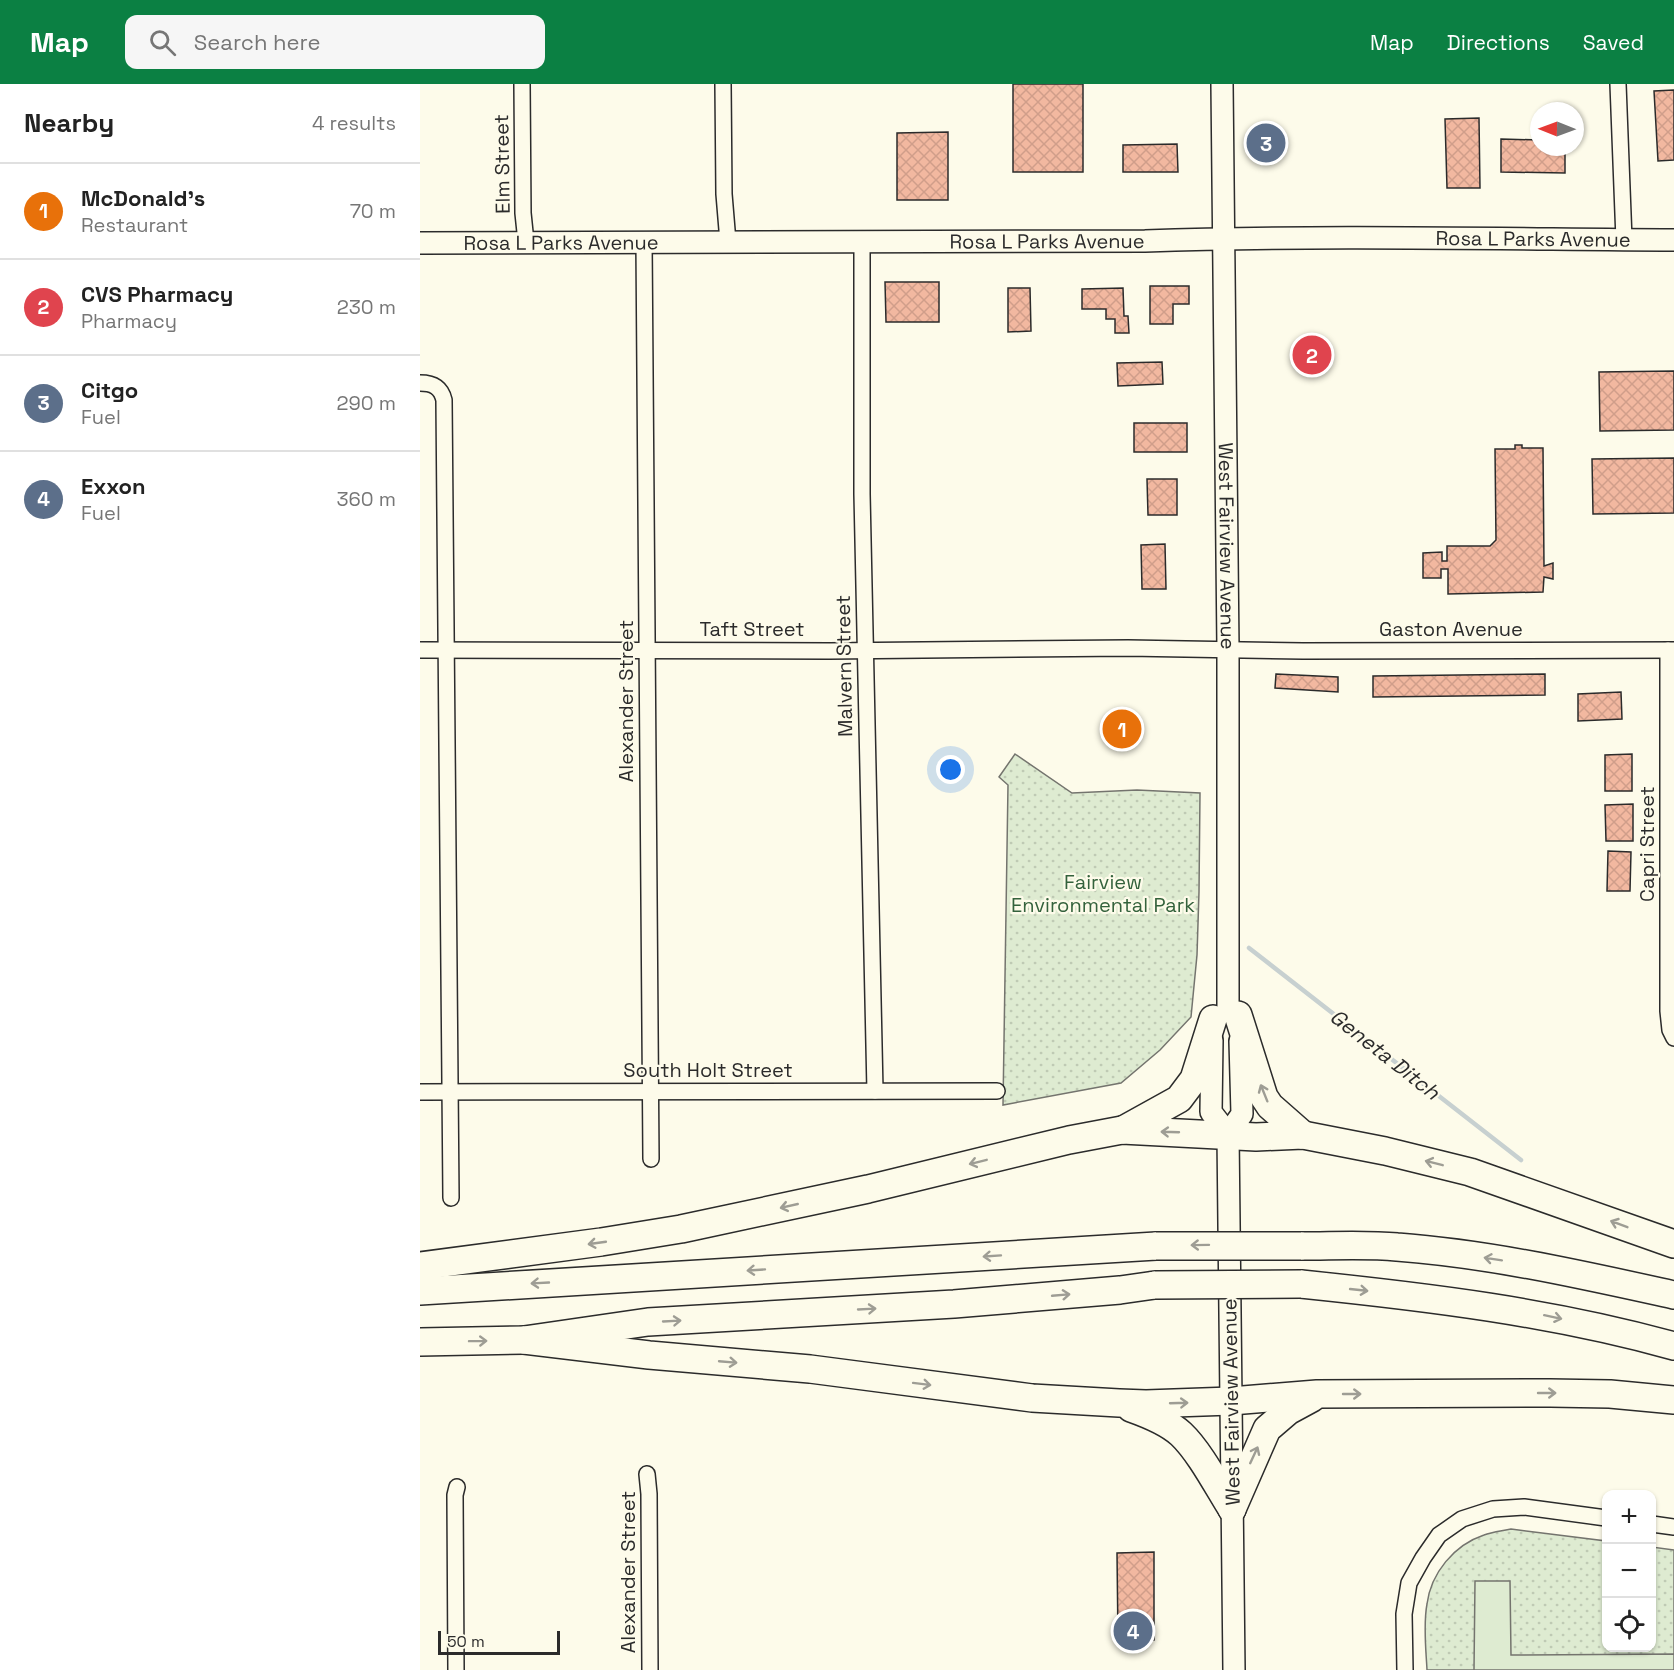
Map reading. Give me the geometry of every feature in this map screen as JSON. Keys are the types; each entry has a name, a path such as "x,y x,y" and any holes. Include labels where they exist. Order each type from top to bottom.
{"highway":[{"path":"1122,1130 1179,1099 1194,1079 1226,1014"},
{"path":"1226,1014 1270,1106 1303,1135"},
{"path":"420,1266 681,1229 867,1189 1069,1140 1122,1130 1256,1137 1303,1135 1386,1151 1470,1172 1674,1244"},
{"path":"420,1291 1156,1246 1396,1246 1488,1258 1575,1273 1674,1295"},
{"path":"420,1342 524,1340 648,1322 954,1304 1155,1285 1301,1284 1535,1313 1674,1346"},
{"path":"524,1340 649,1355 810,1369 1032,1398 1119,1403 1231,1401 1317,1395 1550,1393 1610,1394 1674,1400"},
{"path":"1232,1509 1266,1430 1288,1411 1317,1395"},
{"path":"1119,1403 1153,1416 1181,1434 1232,1509"}],"main road":[{"name":"West Fairview Avenue","path":"1222,84 1228,649 1226,1014 1211,1112 1228,1134"},
{"name":"Rosa L Parks Avenue","path":"420,243 1145,241 1223,238 1674,240"},
{"name":"West Fairview Avenue","path":"1226,1014 1242,1114 1228,1134 1234,1670"}],"street":[{"name":"Elm Street","path":"522,84 523,213 526,242"},
{"path":"723,84 724,195 728,242"},
{"path":"1618,84 1624,240"},
{"name":"Malvern Street","path":"862,241 865,650 875,1091"},
{"name":"Alexander Street","path":"644,242 651,1159"},
{"path":"420,383 436,386 443,393 444,400 452,1198"},
{"name":"Taft Street","path":"420,650 1228,649"},
{"name":"Gaston Avenue","path":"1228,649 1303,651 1671,650"},
{"name":"Capri Street","path":"1671,650 1668,1011 1674,1038"},
{"name":"South Holt Street","path":"420,1092 996,1091"},
{"name":"Alexander Street","path":"647,1474 650,1670"},
{"path":"456,1670 455,1495 457,1487"},
{"path":"1405,1670 1404,1614 1409,1582 1438,1535 1462,1519 1493,1509 1524,1507 1602,1517"},
{"path":"1656,1525 1674,1527"}],"green space":[{"name":"Fairview Environmental Park","path":"1015,754 1072,793 1137,790 1200,793 1197,955 1191,1017 1160,1050 1121,1083 1003,1105 1008,785 999,777"},
{"path":"1511,1529 1602,1540 1602,1652 1656,1652 1656,1548 1674,1550 1674,1670 1427,1670 1426,1612 1433,1582 1454,1553 1487,1534"},
{"path":"1475,1581 1510,1581 1511,1655 1674,1654 1674,1670 1474,1670"}],"building":[{"path":"1013,84 1083,84 1083,172 1013,172"},
{"path":"1674,90 1674,160 1658,161 1654,91"},
{"path":"1479,118 1480,188 1447,188 1445,119"},
{"path":"948,132 948,200 897,200 897,133"},
{"path":"1501,139 1530,140 1530,156 1565,156 1565,173 1501,172"},
{"path":"1177,144 1178,172 1123,172 1123,145"},
{"path":"885,282 939,282 939,322 886,322"},
{"path":"1150,286 1189,286 1189,304 1173,304 1173,324 1150,324"},
{"path":"1008,288 1030,288 1031,331 1008,332"},
{"path":"1123,288 1124,316 1128,316 1129,333 1115,333 1115,319 1106,319 1106,309 1082,309 1082,289"},
{"path":"1162,362 1163,384 1118,386 1117,363"},
{"path":"1674,371 1674,430 1600,431 1599,372"},
{"path":"1134,423 1187,423 1187,452 1134,452"},
{"path":"1515,445 1522,445 1522,448 1543,448 1544,566 1553,563 1553,579 1544,577 1543,592 1448,594 1448,569 1441,569 1441,578 1423,578 1423,553 1442,552 1442,561 1447,561 1447,546 1490,546 1496,540 1495,449 1515,449"},
{"path":"1674,458 1674,513 1593,514 1592,459"},
{"path":"1147,479 1177,479 1177,515 1148,515"},
{"path":"1165,544 1166,589 1142,589 1141,545"},
{"path":"1276,674 1338,677 1338,692 1275,688"},
{"path":"1545,674 1545,695 1373,697 1373,676"},
{"path":"1621,692 1622,719 1578,721 1578,694"},
{"path":"1632,754 1632,791 1605,791 1605,755"},
{"path":"1633,804 1633,841 1606,841 1605,805"},
{"path":"1608,851 1631,852 1630,891 1607,891"},
{"path":"1154,1552 1154,1640 1118,1640 1117,1553"}],"waterway":[{"name":"Geneta Ditch","path":"1249,948 1521,1160"}],"place":[{"name":"Citgo","path":"1266,143"},
{"name":"CVS Pharmacy","path":"1312,355"},
{"name":"McDonald's","path":"1122,729"},
{"name":"Exxon","path":"1133,1631"}]}
